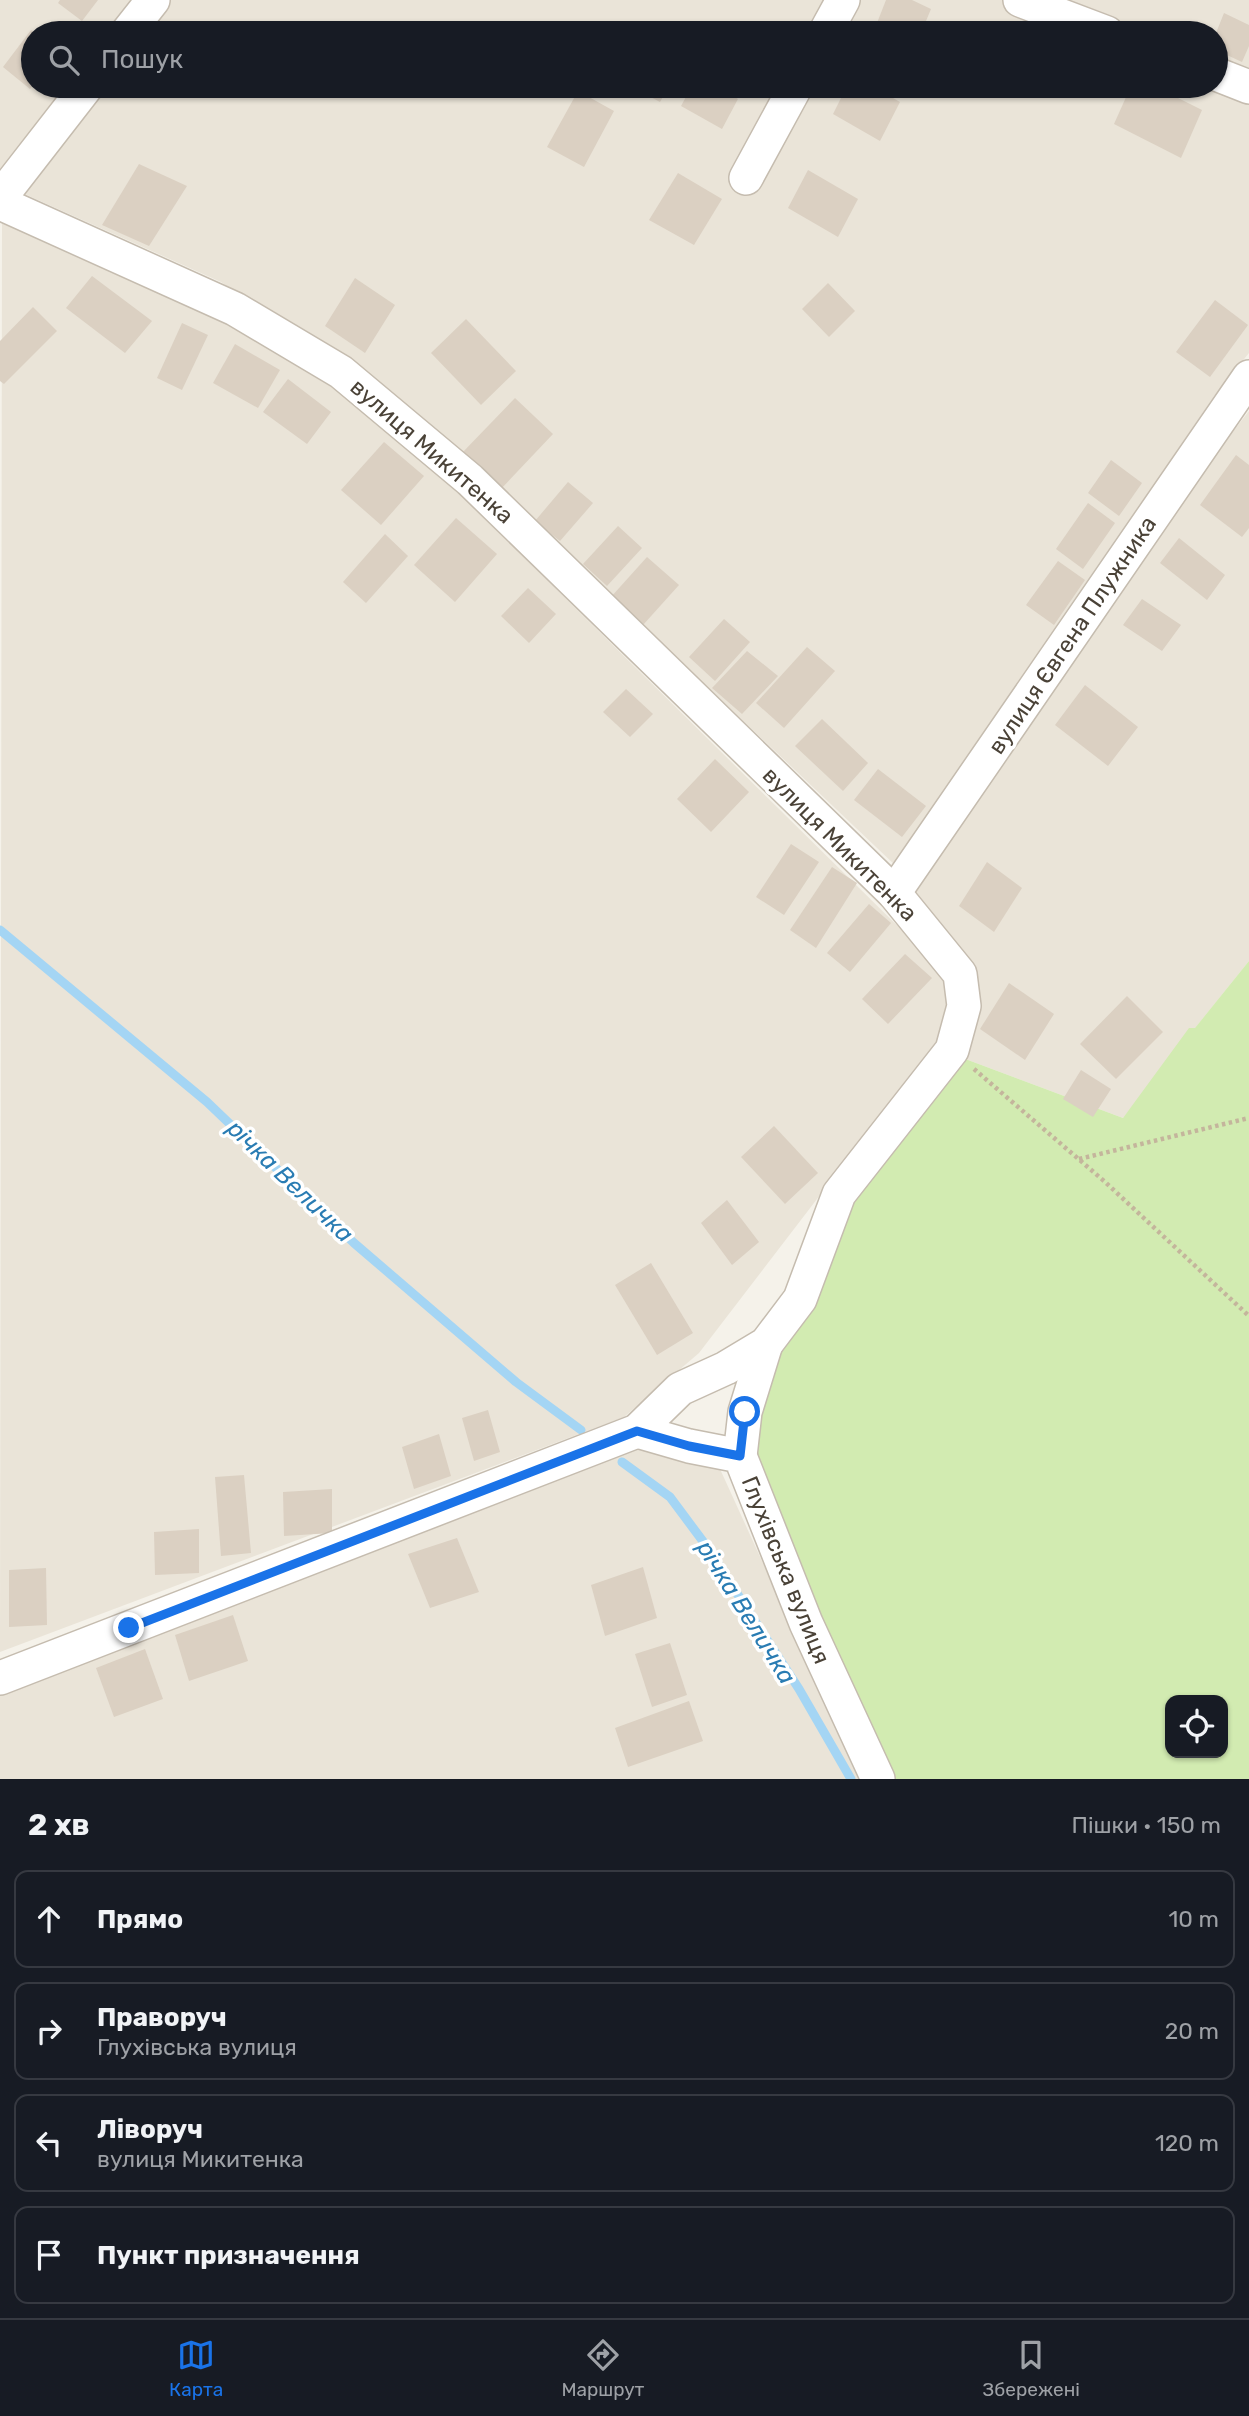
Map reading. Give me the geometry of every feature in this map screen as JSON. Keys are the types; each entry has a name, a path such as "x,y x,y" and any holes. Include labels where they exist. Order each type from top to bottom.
{"street":[{"path":"136,21 153,0"},
{"path":"832,21 843,0"},
{"path":"1020,0 1075,21"},
{"path":"1228,79 1249,87"},
{"path":"0,201 78,98"},
{"path":"746,178 789,98"},
{"name":"вулиця Микитенка","path":"0,201 235,309 341,372 470,480 894,893 960,974 964,1006 952,1050 839,1194 800,1299 766,1344 726,1368 680,1389 637,1431 0,1678"},
{"name":"вулиця Євгена Плужника","path":"894,893 1249,377"},
{"path":"740,1456 745,1412 766,1344"},
{"name":"Глухівська вулиця","path":"637,1431 689,1446 740,1456 806,1623 878,1779"}],"path":[{"path":"952,1050 1078,1159 1249,1316"},
{"path":"1078,1159 1249,1118"}],"shaded area":[{"path":"0,0 1249,0 1249,353 1214,396 905,853 1249,411 1249,961 1123,1118 960,1057 942,1036 699,1353 624,1417 0,1652 2,220 184,303 323,373 421,456 923,951 896,866 438,431 221,282 0,183"},
{"path":"636,1442 720,1469 850,1754 867,1779 0,1779 0,1692"}],"green space":[{"path":"1249,961 1249,1779 878,1779 747,1473 766,1344 818,1249 960,1057 1123,1118 1189,1028 1195,1028"}],"building":[{"path":"60,0 98,0 82,21 58,3"},
{"path":"886,0 912,0 931,9 926,21 878,21"},
{"path":"1224,13 1249,25 1249,46 1242,62 1228,56 1228,21 1221,21"},
{"path":"21,43 21,82 3,67"},
{"path":"574,98 591,98 614,111 584,167 547,147"},
{"path":"685,98 738,99 722,129 681,106"},
{"path":"841,98 893,98 900,102 880,141 833,114"},
{"path":"1126,98 1178,98 1202,110 1181,158 1114,124"},
{"path":"139,164 187,186 149,246 102,225"},
{"path":"808,170 858,199 838,237 788,208"},
{"path":"678,173 722,199 694,245 649,220"},
{"path":"92,276 152,321 125,353 66,308"},
{"path":"355,278 395,305 365,353 325,326"},
{"path":"828,283 855,311 829,337 802,309"},
{"path":"1215,300 1248,325 1210,377 1176,352"},
{"path":"33,307 57,331 4,384 0,381 0,341"},
{"path":"466,319 516,371 481,405 431,353"},
{"path":"182,323 208,335 182,390 157,378"},
{"path":"235,344 280,370 258,408 213,383"},
{"path":"288,379 331,412 307,444 263,412"},
{"path":"515,398 553,434 500,490 461,454"},
{"path":"384,442 424,476 381,525 341,490"},
{"path":"1236,455 1249,465 1249,528 1242,537 1200,505"},
{"path":"1111,460 1142,483 1119,516 1088,493"},
{"path":"568,482 593,503 560,541 535,521"},
{"path":"1088,503 1115,523 1083,569 1056,549"},
{"path":"456,518 497,554 455,602 414,565"},
{"path":"618,526 642,548 607,586 583,564"},
{"path":"385,534 408,556 366,603 343,582"},
{"path":"1179,538 1225,575 1207,600 1160,563"},
{"path":"647,557 679,585 643,625 611,597"},
{"path":"1058,561 1085,580 1054,625 1026,605"},
{"path":"528,588 556,614 529,643 501,616"},
{"path":"1142,599 1181,625 1162,651 1123,625"},
{"path":"724,619 750,642 715,681 689,657"},
{"path":"807,647 835,671 784,728 756,703"},
{"path":"747,651 778,676 742,714 712,688"},
{"path":"1085,685 1138,727 1108,766 1055,725"},
{"path":"626,689 653,714 630,737 603,712"},
{"path":"822,719 868,763 843,791 795,746"},
{"path":"715,759 749,792 711,832 677,799"},
{"path":"878,769 926,806 902,837 854,800"},
{"path":"791,844 819,862 784,915 756,897"},
{"path":"987,862 1022,888 994,932 959,906"},
{"path":"832,867 857,883 816,948 790,930"},
{"path":"869,904 891,923 850,972 827,953"},
{"path":"905,954 932,978 888,1024 862,999"},
{"path":"1009,983 1054,1014 1025,1060 980,1029"},
{"path":"1127,996 1163,1032 1116,1079 1080,1044"},
{"path":"1081,1070 1111,1089 1093,1117 1063,1099"},
{"path":"774,1126 818,1173 785,1204 741,1157"},
{"path":"727,1200 759,1242 732,1265 701,1223"},
{"path":"651,1263 693,1333 657,1355 615,1285"},
{"path":"488,1410 500,1452 474,1461 462,1418"},
{"path":"439,1434 451,1476 414,1489 402,1447"},
{"path":"244,1475 251,1553 221,1556 215,1477"},
{"path":"332,1489 332,1533 284,1536 283,1492"},
{"path":"199,1529 199,1573 155,1575 154,1532"},
{"path":"457,1538 479,1592 430,1608 408,1554"},
{"path":"643,1567 657,1618 605,1636 591,1585"},
{"path":"46,1568 47,1625 9,1627 9,1570"},
{"path":"233,1615 248,1661 189,1681 175,1635"},
{"path":"670,1643 687,1695 652,1707 635,1654"},
{"path":"145,1649 163,1699 114,1717 96,1668"},
{"path":"689,1701 703,1741 628,1767 615,1728"}],"waterway":[{"name":"річка Величка","path":"0,930 207,1102 354,1243 516,1382 581,1430"},
{"name":"річка Величка","path":"622,1462 670,1497 705,1544 799,1689 851,1779"}],"route":[{"path":"129,1628 637,1431 689,1446 740,1456 745,1412"}]}
